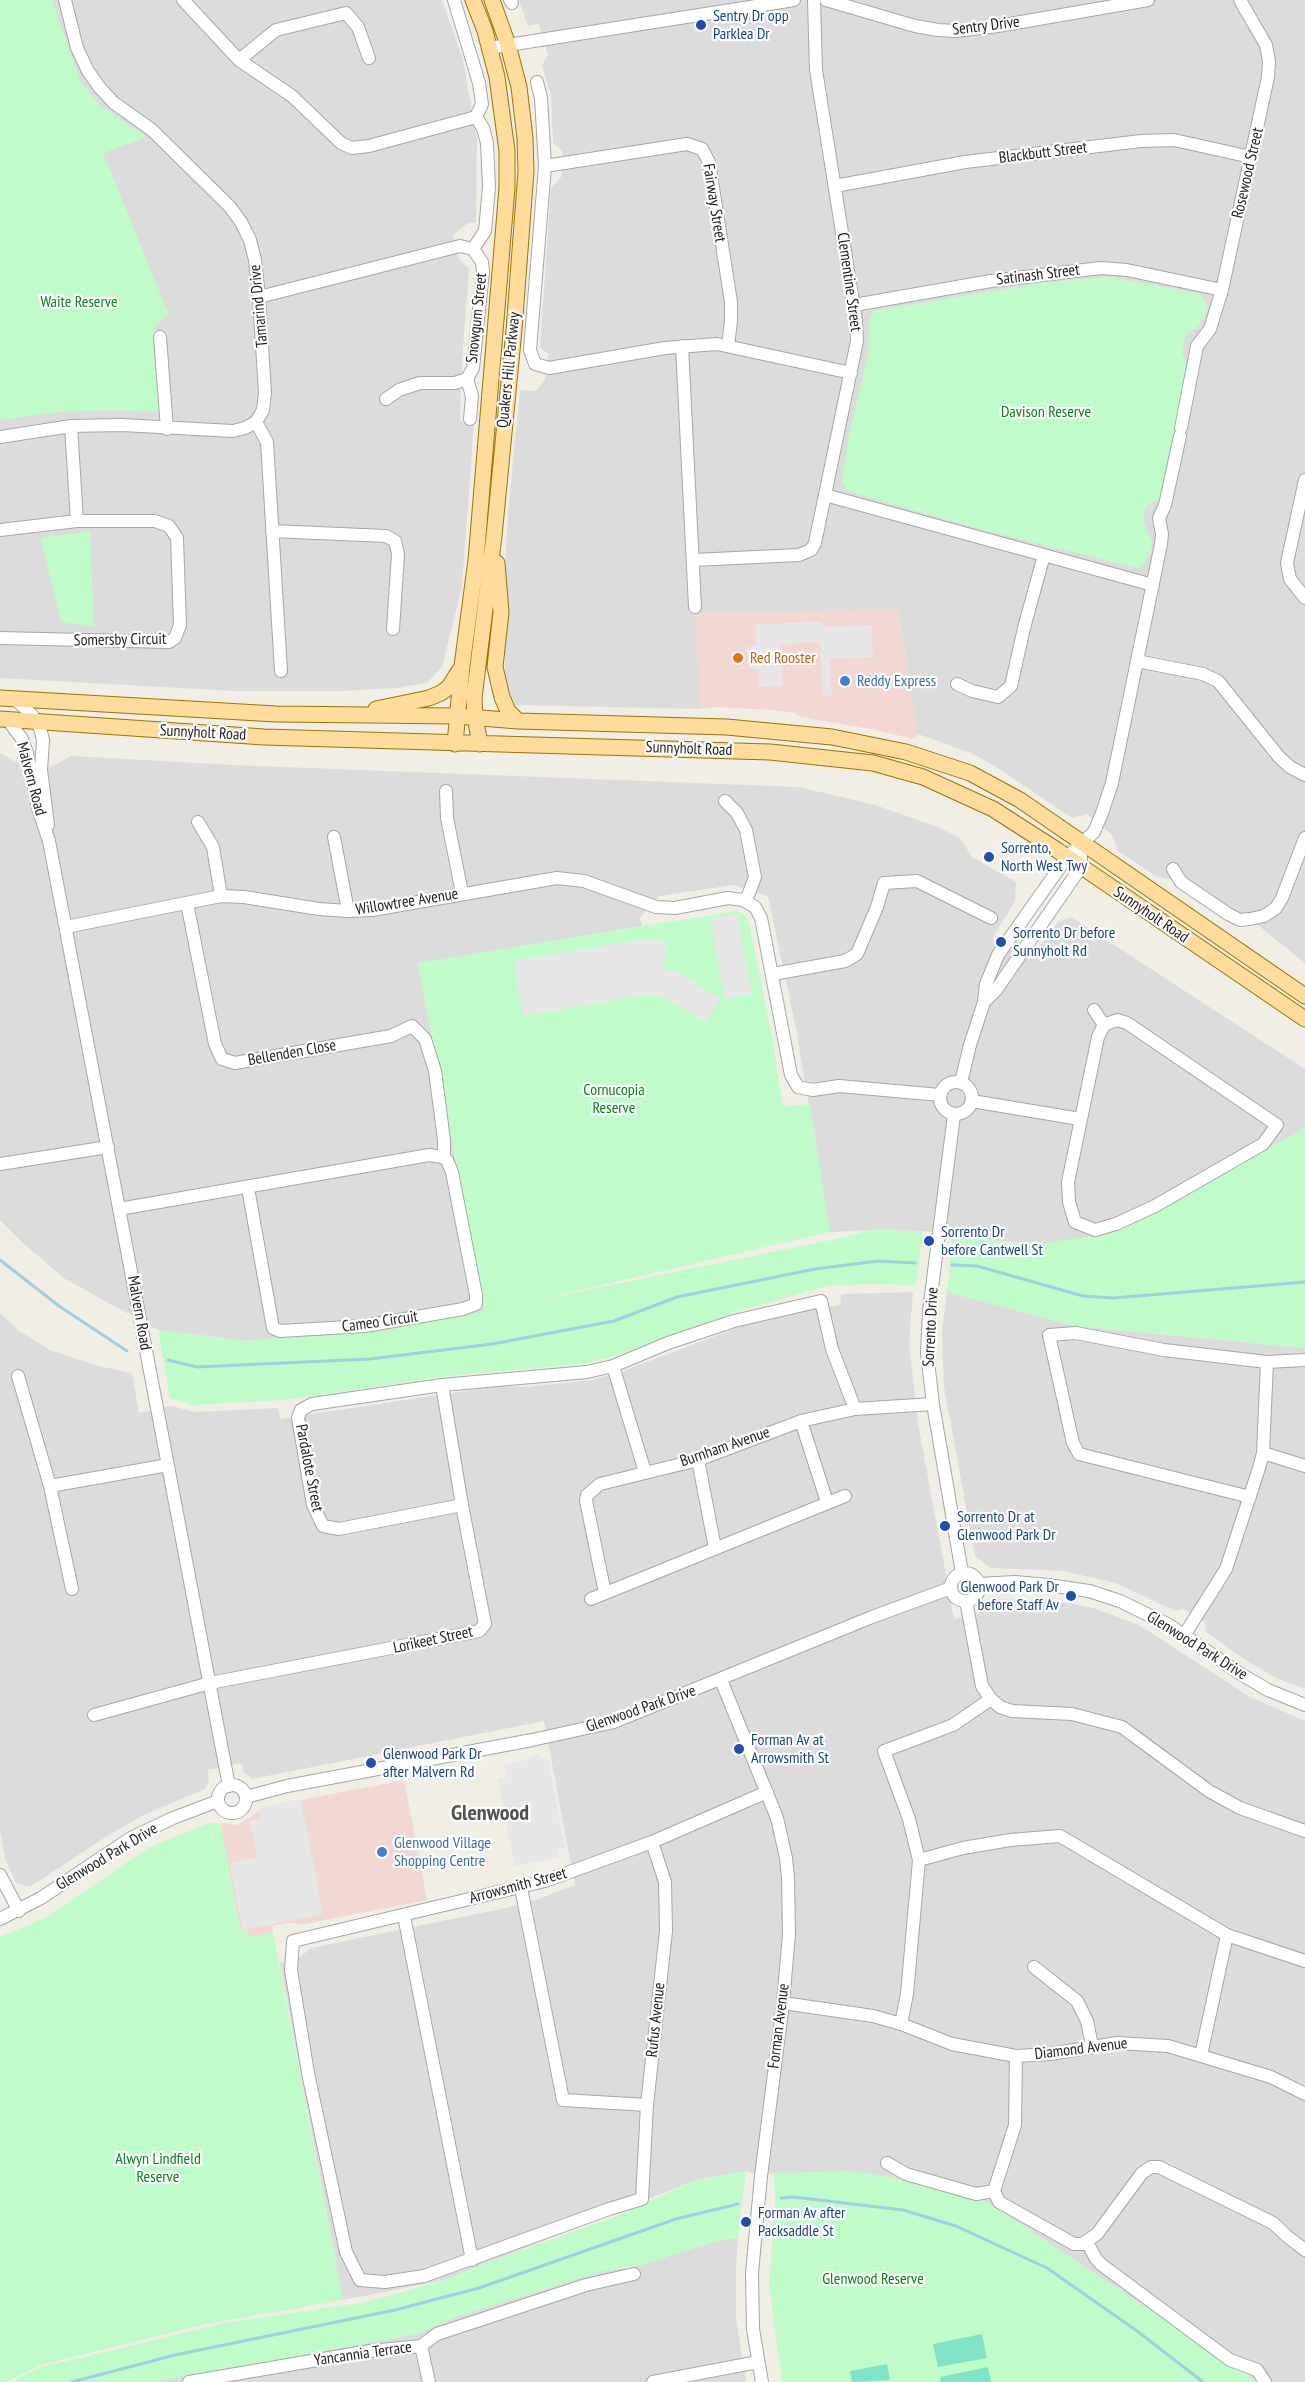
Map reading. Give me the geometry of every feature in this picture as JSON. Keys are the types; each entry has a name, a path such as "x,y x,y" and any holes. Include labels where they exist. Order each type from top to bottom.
{"main road":[{"name":"Quakers Hill Parkway","path":"455,744 462,666 476,560 507,188 507,151 502,112 489,48 473,0"},
{"name":"Quakers Hill Parkway","path":"480,744 475,717 478,658 494,536 516,309 526,171 523,111 508,45 492,0"},
{"path":"494,536 501,612 495,667 501,697 508,711 518,721"},
{"path":"344,716 429,698 449,687 462,666"},
{"name":"Sunnyholt Road","path":"7,698 203,711 344,716 457,716 518,721 727,727 832,737 906,752 962,770 1020,800 1305,996"},
{"name":"Sunnyholt Road","path":"4,719 212,734 455,744 770,752 846,758 873,763 923,777 993,809 1305,1019"}],"street":[{"name":"Tamarind Drive","path":"65,0 77,48 88,71 100,88 114,103 168,145 242,222 255,260 259,297 265,393 263,410 256,422"},
{"path":"183,0 239,60 291,96 341,142 352,148 369,146 476,117"},
{"path":"454,0 479,83 482,104 476,117"},
{"path":"489,48 758,3 794,0"},
{"name":"Clementine Street","path":"693,560 799,555 808,552 815,543 857,341 854,305 816,70 814,0"},
{"name":"Sentry Drive","path":"826,0 915,26 956,31 1148,0"},
{"name":"Rosewood Street","path":"1153,585 1162,534 1159,518 1165,506 1197,346 1210,329 1222,290 1268,77 1269,61 1262,37 1240,0"},
{"path":"239,60 276,30 344,6 358,27 369,58"},
{"path":"537,82 541,98 545,166 531,350 535,364 549,368 707,344 728,346 851,373"},
{"path":"473,249 485,231 489,187 487,143 483,128 476,117"},
{"name":"Blackbutt Street","path":"835,186 965,162 1141,141 1174,140 1251,157"},
{"name":"Fairway Street","path":"545,166 687,144 702,149 709,162 730,303 731,321 728,346"},
{"name":"Snowgum Street","path":"259,297 460,246 473,249 482,262 483,271 473,368 467,379 455,383 420,383 399,390 386,399"},
{"name":"Satinash Street","path":"854,305 991,281 1101,268 1127,270 1222,290"},
{"path":"160,337 167,429"},
{"path":"682,346 695,606"},
{"path":"467,379 472,396 470,419"},
{"path":"0,436 71,426 122,425 167,429 233,430 245,428 256,422 267,442 281,671"},
{"path":"71,426 77,521"},
{"path":"1305,480 1287,563 1290,579 1305,598"},
{"path":"825,495 1153,585 1112,783 1094,832 1067,857 998,955 986,984 984,1002 961,1082"},
{"name":"Somersby Circuit","path":"0,530 77,521 155,521 169,526 174,532 179,564 180,625 175,638 169,642 0,638"},
{"path":"272,531 386,536 394,541 398,554 393,629"},
{"path":"957,684 972,691 998,697 1011,686 1044,555"},
{"path":"1137,661 1203,674 1218,681 1279,757 1290,767 1305,775"},
{"name":"Malvern Road","path":"7,698 36,721 43,740 41,770 48,808 49,841"},
{"name":"Malvern Road","path":"4,719 22,739 38,807 49,841 229,1786"},
{"path":"446,791 447,818 462,893"},
{"path":"726,801 741,817 746,830 755,876 746,901 755,907 761,918 791,1074 798,1087 813,1090 839,1086 940,1095"},
{"path":"198,822 213,847 221,896"},
{"path":"334,837 348,911"},
{"path":"1173,869 1181,882 1228,914 1240,920 1264,916 1276,908 1305,838"},
{"path":"984,1002 996,990 1081,867 1082,842"},
{"name":"Willowtree Avenue","path":"66,927 221,896 244,897 319,909 372,910 557,878 585,881 656,907 675,908 728,898 746,901"},
{"path":"773,974 845,961 857,954 877,907 884,883 916,881 991,918"},
{"name":"Bellenden Close","path":"187,903 215,1044 222,1059 228,1062 391,1036 412,1026 424,1039 435,1071 444,1140 442,1156"},
{"path":"1094,1010 1104,1025"},
{"path":"1118,1020 1127,1023 1277,1125 1263,1144 1135,1216 1095,1230 1075,1222 1069,1202 1068,1182 1080,1119 1098,1037 1104,1025 1118,1020"},
{"path":"961,1082 970,1090 972,1101 965,1112 954,1115 942,1107 940,1095 949,1084 961,1082"},
{"path":"972,1101 1080,1119"},
{"name":"Sorrento Drive","path":"954,1115 928,1324 928,1364 962,1573"},
{"path":"0,1164 108,1147"},
{"path":"119,1209 429,1155 442,1156"},
{"name":"Cameo Circuit","path":"248,1188 273,1328 280,1332 374,1324 463,1309 476,1304 452,1172 447,1160 442,1156"},
{"path":"442,1385 587,1372 613,1366 668,1343 734,1321 821,1301 832,1349 855,1409"},
{"path":"1250,1497 1079,1454 1073,1443 1049,1335 1076,1333 1164,1350 1267,1362 1305,1360"},
{"path":"1185,1634 1226,1569 1250,1497 1263,1453 1267,1362"},
{"path":"613,1366 645,1472"},
{"path":"18,1376 50,1486 72,1588"},
{"name":"Pardalote Street","path":"442,1385 312,1404 302,1410 298,1418 313,1505 323,1526 339,1529 462,1505"},
{"name":"Lorikeet Street","path":"210,1683 479,1631 485,1624 442,1385"},
{"name":"Burnham Avenue","path":"605,1593 586,1495 600,1484 698,1460 801,1421 855,1409 933,1404"},
{"path":"801,1421 827,1503"},
{"path":"1263,1453 1305,1467"},
{"path":"698,1460 715,1548"},
{"path":"50,1486 168,1466"},
{"path":"591,1599 845,1496"},
{"path":"962,1573 975,1576 979,1584 976,1596 966,1601 954,1596 951,1588 953,1579 962,1573"},
{"name":"Glenwood Park Drive","path":"979,1584 1015,1582 1066,1587 1134,1607 1185,1634 1239,1673 1305,1705"},
{"name":"Glenwood Park Drive","path":"246,1797 287,1786 599,1726 720,1680 872,1617 951,1588"},
{"path":"966,1601 982,1686 1000,1707 1012,1711 1072,1714 1122,1727 1209,1791 1240,1808 1305,1831"},
{"name":"Forman Avenue","path":"720,1680 767,1792 783,1839 788,1878 789,1934 783,2003 761,2176 752,2273 752,2316 762,2382"},
{"path":"94,1715 210,1683"},
{"path":"901,2024 907,1994 919,1860 909,1819 884,1751 953,1725 991,1699"},
{"path":"229,1786 238,1786 246,1797 245,1806 233,1814 225,1812 218,1801 219,1793 229,1786"},
{"name":"Arrowsmith Street","path":"472,2260 424,2276 385,2282 360,2280 346,2252 308,2073 291,1970 293,1941 545,1881 652,1842 767,1792"},
{"name":"Glenwood Park Drive","path":"0,1919 19,1911 131,1838 173,1818 218,1801"},
{"path":"919,1860 963,1848 1010,1840 1060,1836 1227,1935 1305,1961"},
{"name":"Rufus Avenue","path":"472,2260 642,2199 647,2105 666,1931 665,1882 652,1842"},
{"path":"0,1875 19,1911"},
{"path":"521,1888 563,2100 647,2105"},
{"path":"404,1916 472,2260"},
{"path":"1201,2055 1227,1935"},
{"path":"1034,1967 1077,2001 1087,2021 1092,2046"},
{"name":"Diamond Avenue","path":"783,2003 873,2016 901,2024 952,2044 1016,2056 1050,2054 1117,2043 1175,2048 1271,2077 1305,2094"},
{"path":"1016,2056 1015,2125 994,2191 999,2202 1074,2244 1087,2242 1097,2234 1150,2163 1167,2169 1273,2223 1305,2250"},
{"path":"887,2163 906,2174 976,2194 994,2191"},
{"path":"1087,2242 1102,2265 1230,2360 1257,2370 1264,2382"},
{"name":"Yancannia Terrace","path":"189,2382 370,2351 421,2346 437,2334 447,2330 586,2285 634,2274"},
{"path":"421,2346 429,2382"},
{"path":"653,2382 758,2362"}],"shaded area":[{"path":"0,0 442,0 463,60 477,138 476,223 468,223 453,235 460,260 469,269 460,421 474,423 462,587 442,667 427,683 395,688 344,691 233,691 0,678"},
{"path":"519,0 1305,0 1305,963 1250,919 1181,882 1156,876 1118,851 1112,835 1087,814 1072,818 993,765 971,753 918,734 898,609 695,614 701,709 515,705 505,673 509,613 505,568 508,513 520,390 536,391 545,380 548,354 540,347 551,188 562,176 562,151 553,143 551,95 542,66 548,55 539,24 528,26"},
{"path":"898,609 918,734 914,739 800,717 795,713 715,707 701,709 694,614"},
{"path":"822,621 823,627 872,625 873,657 830,659 832,696 823,697 820,642 781,644 783,686 759,687 758,669 749,669 747,647 757,646 755,625"},
{"path":"0,753 16,762 51,767 71,756 232,765 799,787 875,805 938,827 960,838 972,857 1016,882 1015,901 992,939 1030,959 1057,923 1071,917 1305,1069 1305,1128 1139,1220 1084,1239 1023,1244 923,1231 830,1232 796,1029 768,896 734,885 659,896 640,918 642,926 418,964 485,1312 388,1328 246,1341 158,1330 65,1279 0,1220"},
{"path":"737,914 752,994 725,999 710,919"},
{"path":"639,940 667,941 664,969 677,972 720,999 706,1023 668,999 652,994 523,1016 514,961"},
{"path":"913,1292 909,1343 918,1423 954,1619 984,1611 995,1599 1051,1600 1093,1608 1139,1625 1250,1697 1305,1721 1305,2382 1243,2382 774,2173 761,2176 746,2171 696,2180 445,2280 343,2300 280,1963 298,1959 311,1948 501,1909 536,1900 575,1885 544,1721 252,1779 244,1772 242,1763 208,1770 209,1782 205,1789 146,1814 110,1834 30,1887 16,1883 5,1858 0,1831 0,1313 18,1330 50,1350 98,1366 132,1373 139,1413 171,1406 195,1412 278,1408 280,1419 497,1386 525,1387 592,1380 626,1370 742,1326 840,1305 841,1294"},
{"path":"947,1292 1075,1326 1305,1348 1305,1689 1276,1678 1247,1661 1206,1632 1205,1622 1184,1609 1175,1611 1116,1583 1063,1571 991,1568 975,1556 944,1387 942,1334"},
{"path":"539,1754 541,1758 548,1757 565,1848 557,1849 559,1858 514,1866 498,1779 506,1777 504,1764 529,1759 530,1756"},
{"path":"404,1780 427,1900 305,1924 286,1923 272,1926 273,1932 252,1937 240,1927 220,1823 238,1825 270,1806"},
{"path":"301,1799 323,1914 243,1930 230,1864 257,1857 250,1821 260,1818 259,1810 268,1805"},
{"path":"738,2237 736,2318 746,2382 127,2382 606,2270 631,2268 710,2243"}],"green space":[{"name":"Waite Reserve","path":"0,0 52,0 80,81 99,105 147,137 103,153 169,315 155,325 160,412 110,410 59,412 0,420"},
{"name":"Davison Reserve","path":"1107,277 1197,293 1205,300 1208,307 1198,326 1186,335 1182,353 1187,365 1160,499 1151,502 1145,509 1143,519 1152,543 1150,554 1144,564 1138,568 991,532 847,491 842,481 849,436 868,354 869,321 873,311 1039,283"},
{"path":"90,531 94,627 61,622 41,538"},
{"name":"Cornucopia Reserve","path":"735,911 744,914 749,923 772,1036 783,1107 810,1104 830,1232 524,1303 872,1230 923,1231 916,1285 826,1286 736,1312 618,1355 583,1364 447,1376 286,1400 193,1405 170,1398 158,1330 246,1341 388,1328 484,1312 418,963"},
{"path":"1305,1128 1305,1348 1075,1326 947,1292 953,1234 1008,1243 1038,1244 1100,1235 1139,1220"},
{"name":"Alwyn Lindfield Reserve","path":"209,1823 220,1823 240,1927 252,1937 273,1932 343,2300 202,2325 41,2365 6,2382 0,2382 0,1937 47,1917 148,1848"},
{"path":"746,2171 738,2237 710,2243 642,2265 606,2270 456,2317 417,2334 154,2382 11,2382 42,2367 225,2323 366,2302 445,2280 480,2265 617,2216 696,2180"},
{"name":"Glenwood Reserve","path":"849,2171 891,2177 984,2200 1259,2382 782,2382 769,2285 775,2206 774,2173"},
{"path":"982,2334 987,2358 938,2367 933,2344"},
{"path":"887,2364 890,2380 852,2382 850,2371"},
{"path":"988,2367 991,2382 941,2382 940,2377"}],"waterway":[{"path":"0,1260 59,1306 127,1351"},
{"path":"168,1360 197,1367 370,1359 492,1344 614,1321 677,1297 815,1269 878,1261 915,1263"},
{"path":"952,1265 977,1266 1083,1296 1113,1298 1305,1282"},
{"path":"781,2198 794,2197 903,2210 956,2226 1047,2268 1137,2331 1203,2382"},
{"path":"72,2382 175,2355 395,2310 479,2288 676,2219 738,2204"}],"place":[{"name":"Sentry Dr opp Parklea Dr","path":"701,25"},
{"name":"Red Rooster","path":"738,658"},
{"name":"Reddy Express","path":"845,681"},
{"name":"Sorrento, North West Twy","path":"989,857"},
{"name":"Sorrento Dr before Sunnyholt Rd","path":"1001,942"},
{"name":"Sorrento Dr before Cantwell St","path":"929,1241"},
{"name":"Sorrento Dr at Glenwood Park Dr","path":"945,1526"},
{"name":"Glenwood Park Dr before Staff Av","path":"1071,1596"},
{"name":"Forman Av at Arrowsmith St","path":"739,1749"},
{"name":"Glenwood Park Dr after Malvern Rd","path":"371,1763"},
{"name":"Glenwood Village Shopping Centre","path":"382,1852"},
{"name":"Forman Av after Packsaddle St","path":"746,2222"}],"district":[{"name":"Glenwood","path":"490,1814"}]}
